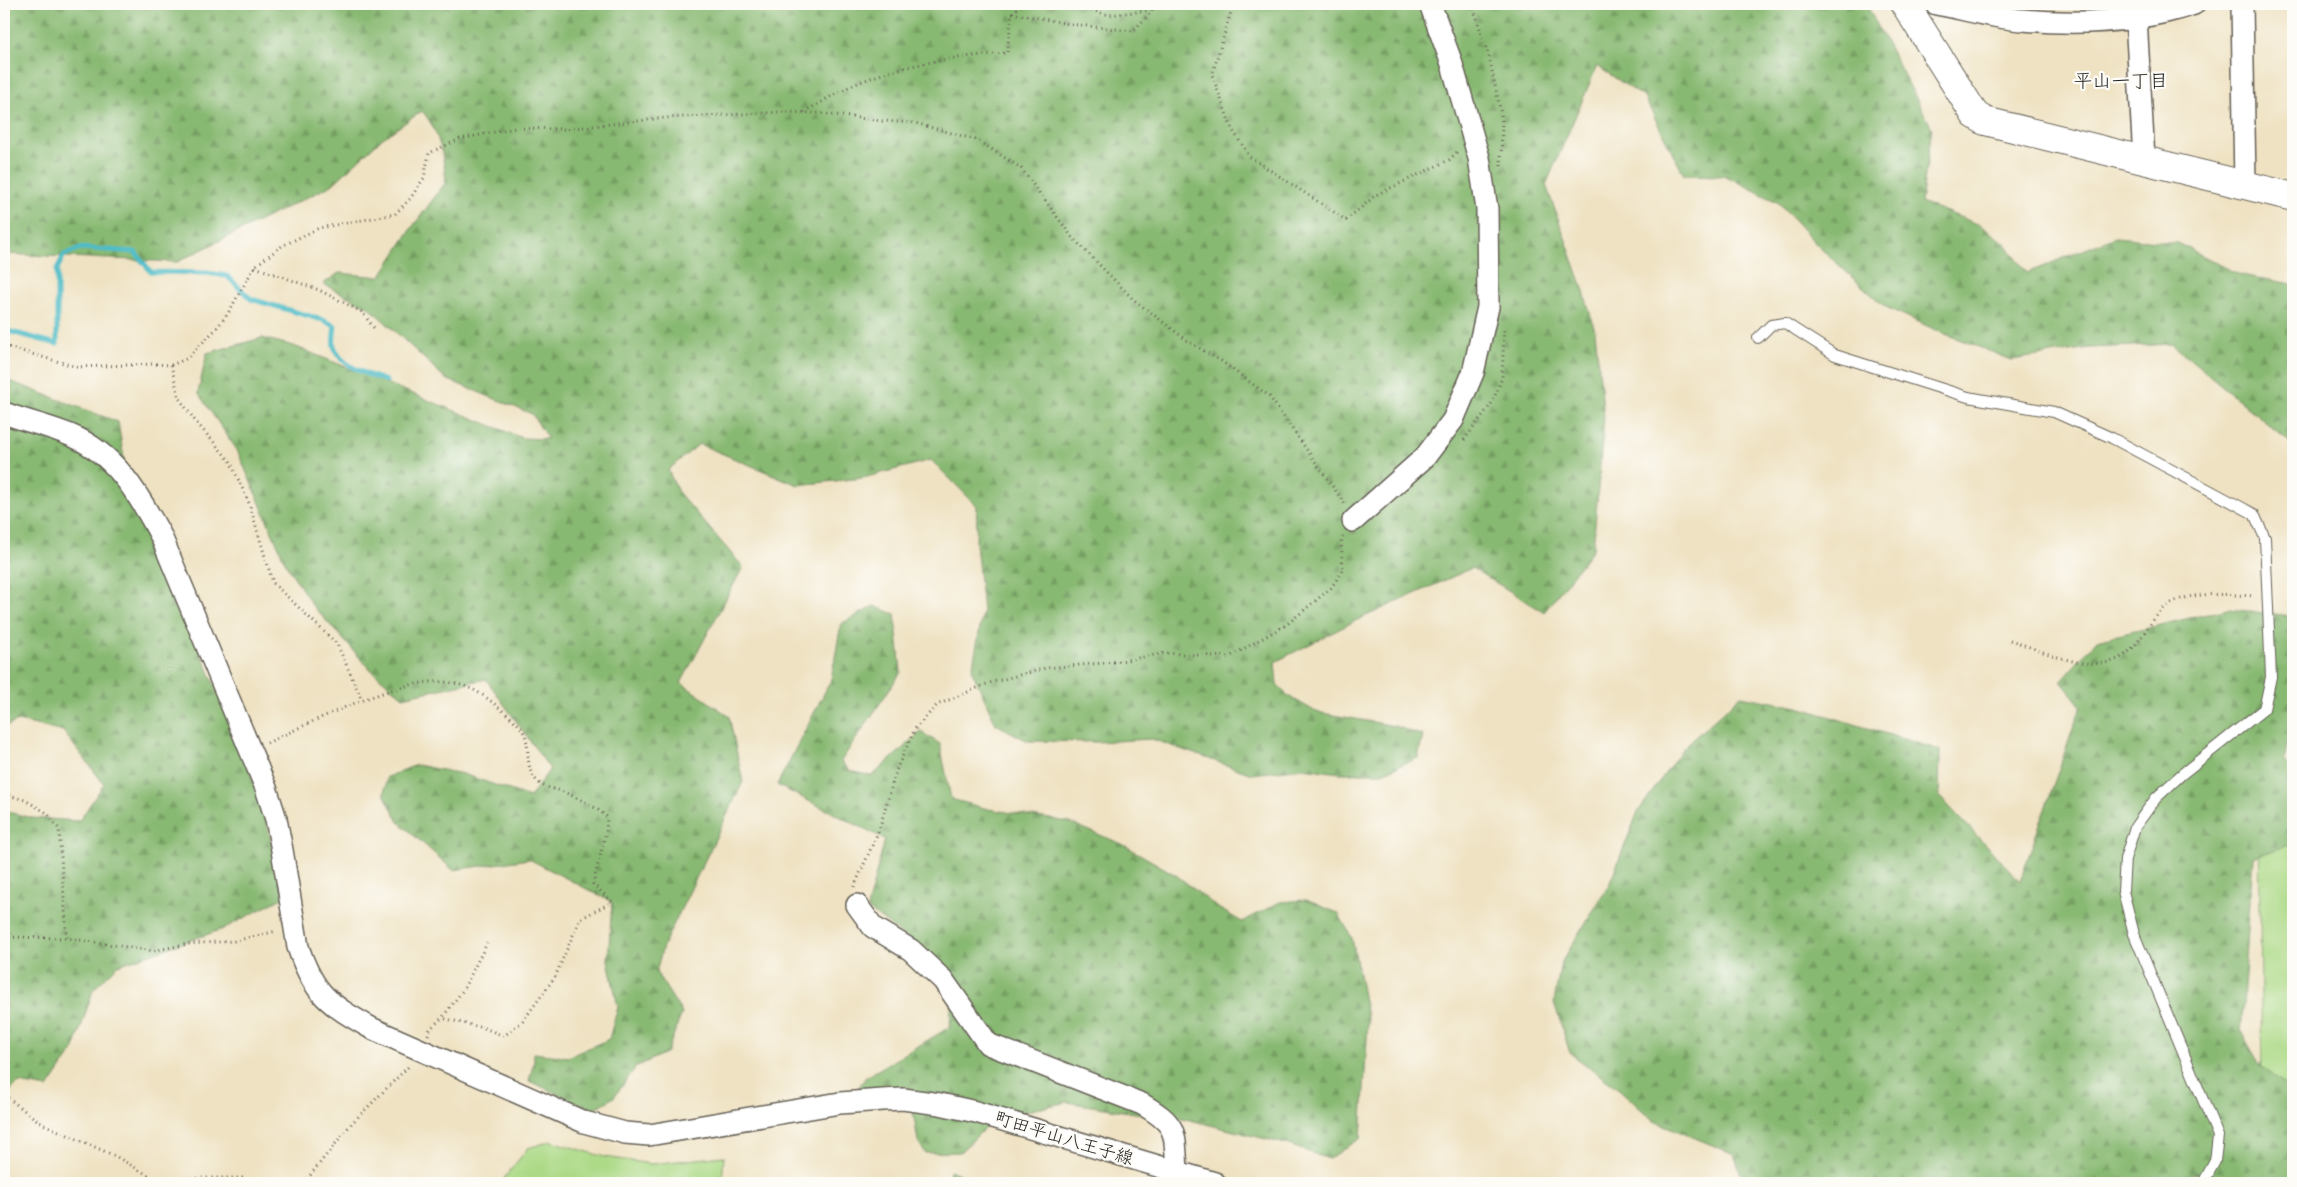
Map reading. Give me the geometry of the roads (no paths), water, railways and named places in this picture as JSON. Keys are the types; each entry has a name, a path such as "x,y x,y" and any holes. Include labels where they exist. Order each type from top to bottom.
{"street":[{"path":"1353,521 1425,457 1453,420 1473,372 1488,306 1487,209 1479,158 1451,61 1430,4"},
{"path":"1905,4 1974,114 1985,121 2293,197"},
{"path":"1936,4 2022,20 2089,22 2136,18 2194,4"},
{"path":"2242,4 2245,185"},
{"path":"2136,18 2144,160"},
{"name":"町田平山八王子線","path":"4,414 80,439 110,462 132,485 161,536 266,788 276,819 294,927 302,960 320,994 344,1013 364,1024 584,1122 625,1133 649,1135 857,1102 903,1099 940,1104 1016,1123 1215,1183"},
{"path":"857,905 873,926 911,950 942,980 988,1044 1142,1104 1169,1122 1174,1132 1177,1172"}],"lane":[{"path":"1758,338 1770,325 1785,323 1835,355 1968,397 2054,412 2112,438 2254,514 2265,538 2271,676 2264,709 2182,774 2156,798 2135,827 2125,858 2123,891 2134,934 2218,1136 2215,1161 2203,1183"}],"waterway":[{"path":"4,330 57,344 57,269 64,255 80,248 135,252 151,272 207,273 227,276 251,299 323,320 335,326 334,346 342,359 356,369 386,381"}],"district":[{"name":"平山一丁目","path":"2121,80"}]}
